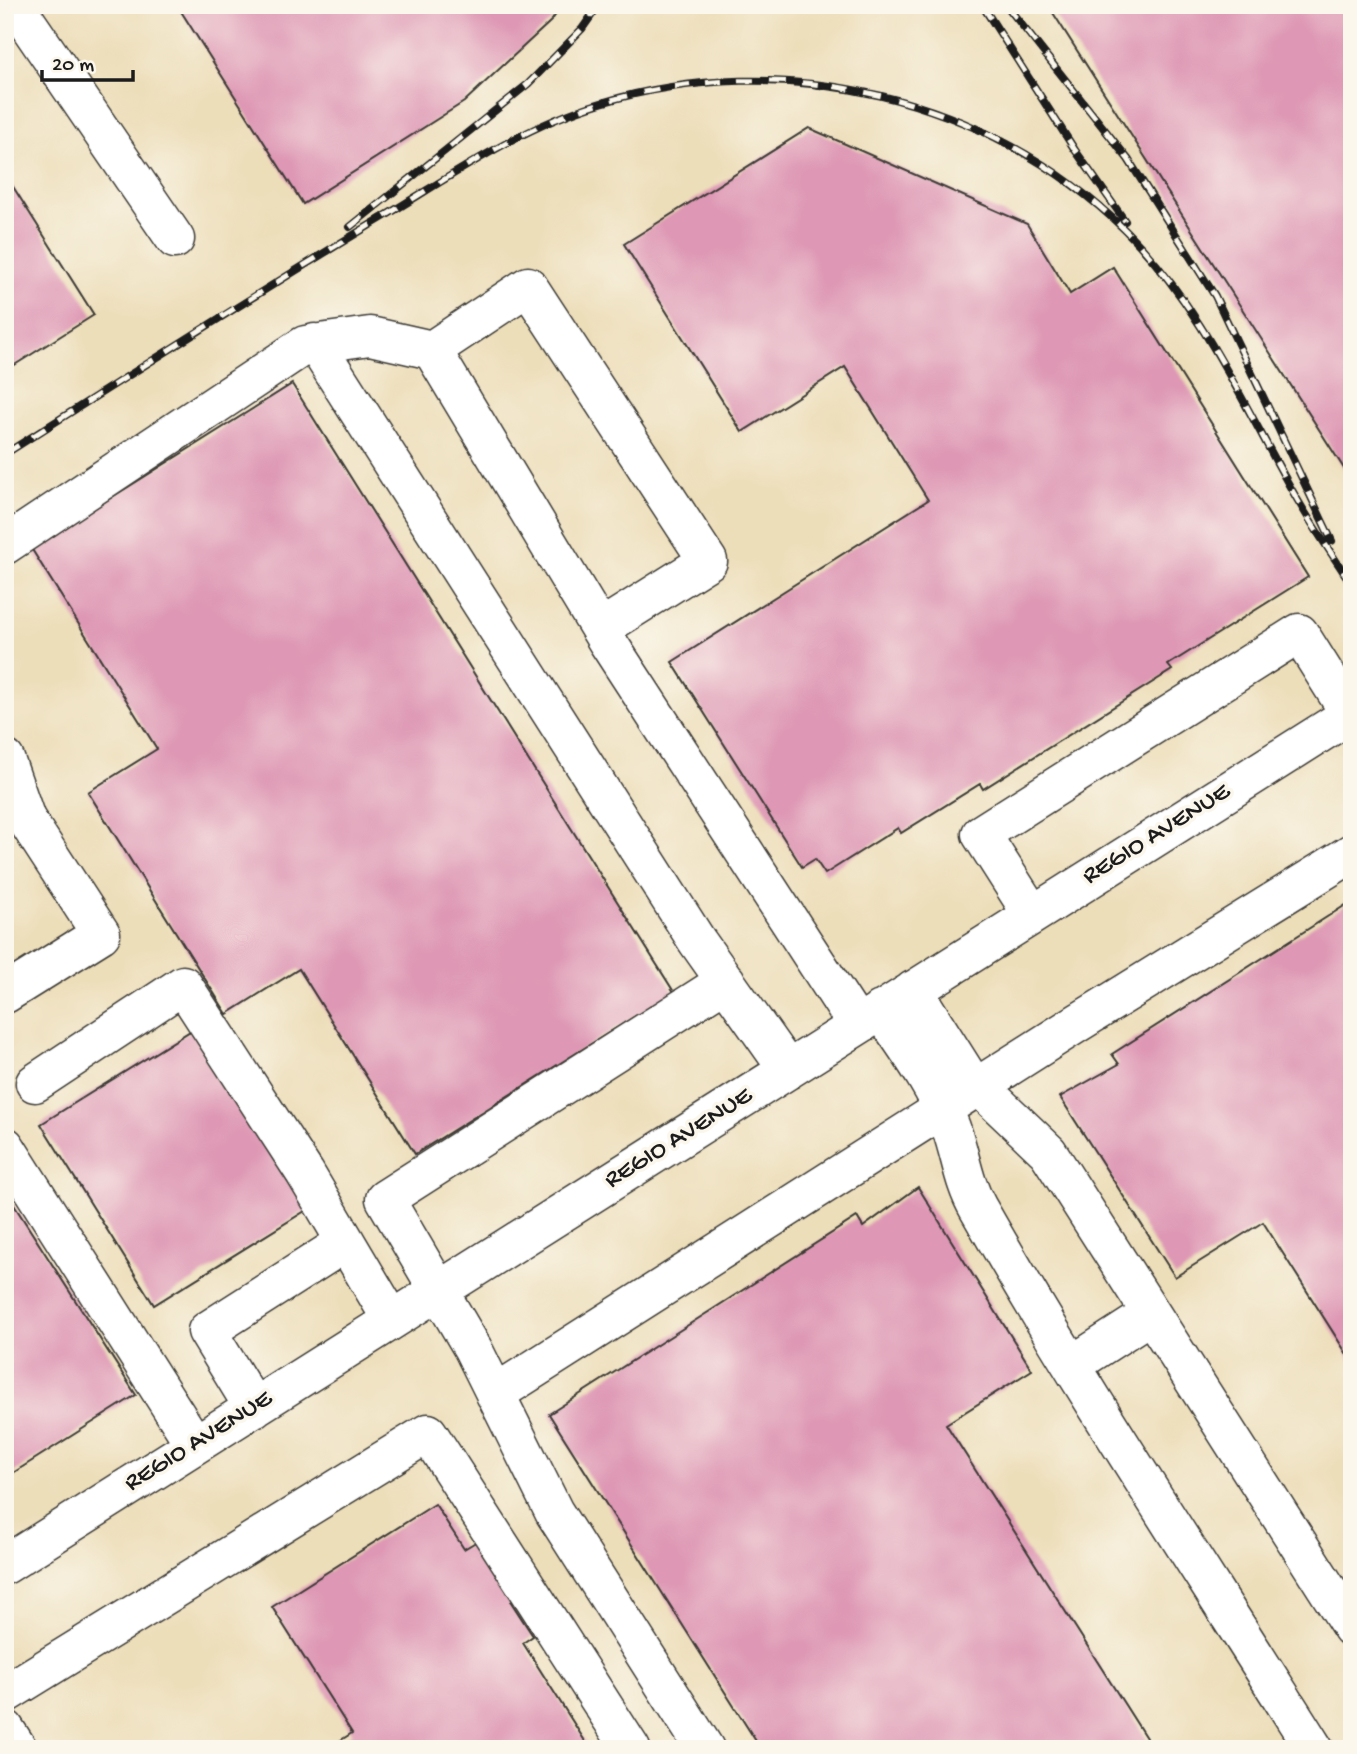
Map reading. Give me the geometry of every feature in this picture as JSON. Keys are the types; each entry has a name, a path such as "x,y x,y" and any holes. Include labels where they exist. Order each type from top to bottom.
{"street":[{"path":"15,5 174,239"},
{"path":"432,350 528,286 708,561 600,629"},
{"path":"5,545 305,345 370,336 432,350 600,629 869,1018 925,1076 943,1109 970,1194 1072,1365 1314,1749"},
{"path":"315,343 726,981 788,1070"},
{"path":"1032,914 981,834 1298,633 1351,715"},
{"name":"REGIO AVENUE","path":"5,1565 1351,715"},
{"path":"5,759 26,819 102,934 5,994"},
{"path":"495,1394 1076,1024 1352,853"},
{"path":"705,1749 554,1511 440,1290 385,1199 726,981"},
{"path":"35,1083 183,985 305,1173 393,1320"},
{"path":"913,990 952,1056 980,1087 1048,1152 1352,1628"},
{"path":"5,1146 195,1445"},
{"path":"254,1408 207,1331 346,1242"},
{"path":"1072,1365 1151,1314"},
{"path":"5,1694 428,1433 631,1749"},
{"path":"5,1729 18,1749"}],"building":[{"path":"177,5 562,5 552,20 464,102 303,204"},
{"path":"1048,5 1352,5 1352,481"},
{"path":"809,128 1027,224 1070,294 1113,267 1308,577 1168,665 1172,670 983,789 980,784 901,833 898,828 825,874 815,859 802,867 672,662 928,500 845,367 742,432 624,244"},
{"path":"5,174 94,315 5,371"},
{"path":"292,384 674,992 415,1154 299,969 227,1014 88,792 157,749 31,548"},
{"path":"1352,901 1352,1362 1263,1222 1175,1277 1060,1097 1119,1064 1112,1054"},
{"path":"200,1025 313,1206 154,1305 41,1124"},
{"path":"918,1187 1032,1370 946,1424 1153,1749 761,1749 549,1414 857,1217 863,1227"},
{"path":"5,1191 136,1395 5,1478"},
{"path":"435,1504 464,1549 489,1534 526,1592 511,1602 533,1636 523,1643 590,1749 327,1749 352,1733 272,1607"}],"railway":[{"path":"350,227 528,84 582,29 599,5"},
{"path":"982,5 1075,150 1125,221"},
{"path":"1006,5 1128,159 1215,296 1332,541"},
{"path":"5,454 437,184 544,124 601,103 670,87 741,81 811,84 880,96 947,116 1011,146 1071,184 1125,230 1152,259 1198,322 1300,504 1352,585"}]}
